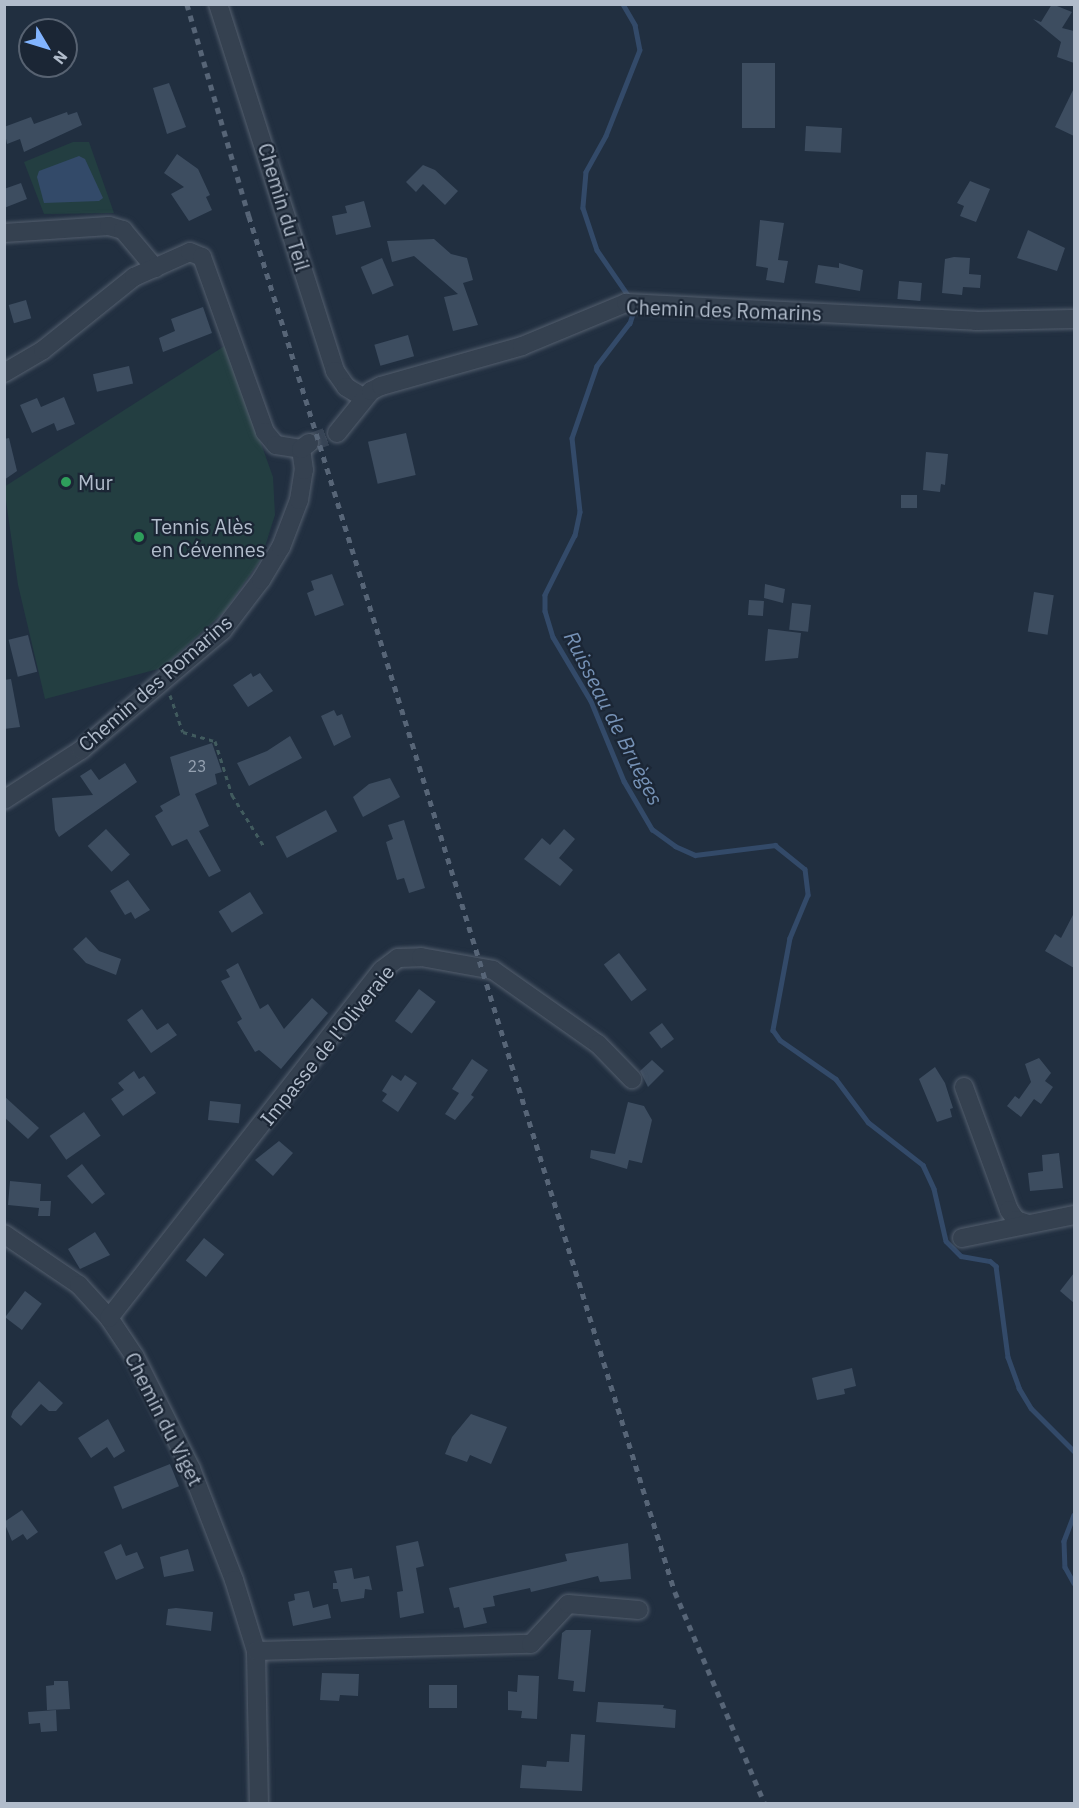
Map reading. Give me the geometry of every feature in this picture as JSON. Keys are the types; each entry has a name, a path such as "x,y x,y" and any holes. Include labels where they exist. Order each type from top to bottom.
{"street":[{"name":"Chemin du Teil","path":"218,4 335,372 346,387 364,398"},
{"path":"4,232 110,226 123,230 155,268 134,277 43,350 4,373"},
{"name":"Chemin des Romarins","path":"4,800 81,750 222,631 261,580 281,547 299,500 305,446 276,445 265,432 202,257 190,252 155,268"},
{"name":"Chemin des Romarins","path":"337,433 364,398 381,386 522,346 626,303 976,321 1074,320"},
{"name":"Impasse de l'Oliveraie","path":"109,1318 382,970 398,958 421,957 493,970 598,1044 632,1079"},
{"path":"964,1087 1009,1210 1016,1220 1028,1224"},
{"path":"962,1238 1074,1215"},
{"name":"Chemin du Viget","path":"4,1234 79,1285 109,1318 135,1357 191,1468 234,1580 256,1651 259,1803"},
{"path":"256,1651 531,1644 568,1604 639,1610"}],"path":[{"path":"165,679 183,732 215,741 232,795 265,848"}],"green space":[{"path":"73,142 89,142 114,213 44,214 24,162"},
{"name":"Tennis Alès en Cévennes","path":"226,345 273,477 275,515 261,559 224,612 162,668 45,699 18,585 4,487"}],"water":[{"path":"79,156 85,159 103,198 99,201 44,203 37,177 39,171"}],"building":[{"path":"1052,4 1072,12 1062,28 1074,31 1074,63 1057,57 1061,42 1033,19 1041,22"},
{"path":"742,63 775,63 775,128 742,128"},
{"path":"169,83 186,127 167,134 153,88"},
{"path":"1074,88 1074,136 1055,127"},
{"path":"67,112 68,115 77,112 82,125 24,152 20,139 7,144 4,127 31,117 34,124"},
{"path":"806,126 842,128 841,153 805,151"},
{"path":"177,154 198,169 210,195 206,197 212,210 189,221 171,194 184,187 164,173"},
{"path":"423,165 435,170 458,191 445,205 423,184 416,192 406,182"},
{"path":"970,181 990,189 976,222 960,216 964,206 957,203"},
{"path":"21,183 27,199 4,208 4,189"},
{"path":"364,201 371,227 336,235 332,216 347,213 345,206"},
{"path":"760,220 784,223 778,260 788,261 784,283 766,280 768,268 756,266"},
{"path":"1028,230 1065,248 1057,271 1017,258"},
{"path":"434,239 451,254 467,258 473,280 463,283 478,325 453,331 444,297 458,294 414,256 392,262 387,241"},
{"path":"382,258 394,286 373,295 361,267"},
{"path":"970,258 969,274 981,275 980,288 963,287 962,295 942,293 945,259"},
{"path":"839,263 863,270 860,291 815,283 818,265 839,268"},
{"path":"899,281 922,283 920,301 897,299"},
{"path":"26,300 31,318 14,323 9,305"},
{"path":"203,307 212,333 163,352 159,338 175,331 171,319"},
{"path":"408,335 414,356 380,366 374,345"},
{"path":"129,366 133,384 97,392 93,374"},
{"path":"64,397 75,424 57,431 54,423 32,433 20,405 37,398 41,407"},
{"path":"406,433 416,475 378,484 368,442"},
{"path":"9,438 17,471 4,480 4,439"},
{"path":"926,452 948,454 945,485 941,484 940,492 923,490"},
{"path":"901,495 917,495 917,508 901,508"},
{"path":"332,574 344,605 315,616 307,593 314,590 311,581"},
{"path":"765,584 785,589 783,603 764,598"},
{"path":"1034,592 1054,595 1047,635 1028,632"},
{"path":"749,600 764,601 763,616 748,615"},
{"path":"792,603 811,605 808,632 789,630"},
{"path":"768,629 801,633 798,658 765,661"},
{"path":"28,635 37,672 18,677 9,640"},
{"path":"251,673 253,677 260,673 273,691 248,707 233,685"},
{"path":"11,679 20,727 4,729 4,680"},
{"path":"334,710 337,716 342,714 351,737 334,746 321,716"},
{"path":"290,736 302,758 249,786 237,763 267,751"},
{"path":"212,743 222,772 215,774 217,784 195,794 209,826 199,831 221,871 209,877 187,839 172,846 155,816 163,811 160,806 180,795 170,757"},
{"path":"125,763 137,782 59,837 55,830 52,798 93,795 80,776 91,769 99,780"},
{"path":"390,778 400,797 363,817 353,797 369,784"},
{"path":"326,810 337,831 287,858 276,837"},
{"path":"404,820 425,888 409,893 404,878 397,880 386,842 393,839 388,825"},
{"path":"106,829 130,855 112,872 88,846"},
{"path":"564,829 575,839 559,858 573,870 560,886 524,859 542,838 550,845"},
{"path":"128,880 150,910 135,919 131,912 125,915 110,891"},
{"path":"250,892 263,913 232,933 219,912"},
{"path":"1074,913 1074,968 1045,951 1055,934 1061,938"},
{"path":"86,937 99,951 121,959 116,975 86,963 73,949"},
{"path":"619,953 647,990 632,1001 604,964"},
{"path":"238,963 260,1009 268,1004 284,1029 312,998 328,1013 281,1069 259,1050 255,1052 237,1022 242,1019 221,981 230,977 226,970"},
{"path":"419,989 436,1002 412,1034 395,1021"},
{"path":"142,1009 157,1030 168,1023 177,1035 151,1053 127,1020"},
{"path":"662,1023 674,1039 661,1049 649,1033"},
{"path":"1039,1058 1051,1073 1045,1081 1053,1087 1041,1104 1034,1099 1021,1117 1007,1106 1015,1096 1019,1099 1031,1082 1025,1064"},
{"path":"472,1059 488,1070 471,1095 474,1097 455,1120 445,1114 459,1093 452,1089"},
{"path":"652,1060 664,1071 648,1087 640,1071"},
{"path":"935,1067 945,1083 953,1108 950,1109 952,1117 937,1122 919,1079"},
{"path":"134,1071 139,1079 144,1076 156,1093 123,1116 111,1099 124,1090 118,1083"},
{"path":"392,1075 401,1081 405,1075 417,1083 398,1112 382,1101 387,1094 382,1091"},
{"path":"4,1096 39,1128 28,1139 4,1117"},
{"path":"210,1101 241,1104 239,1123 208,1120"},
{"path":"628,1102 644,1106 652,1120 642,1163 629,1160 627,1169 590,1158 591,1150 615,1154"},
{"path":"84,1112 101,1136 66,1160 50,1136"},
{"path":"279,1141 293,1153 273,1176 255,1160"},
{"path":"1059,1153 1063,1188 1030,1191 1028,1173 1043,1171 1042,1155"},
{"path":"82,1164 105,1194 92,1204 67,1176"},
{"path":"10,1181 41,1184 40,1201 51,1201 50,1216 38,1216 39,1208 8,1205"},
{"path":"95,1232 110,1255 80,1269 68,1249"},
{"path":"204,1238 224,1254 206,1277 186,1261"},
{"path":"1074,1273 1074,1303 1060,1291"},
{"path":"25,1291 42,1304 22,1330 5,1317"},
{"path":"852,1368 856,1386 844,1389 845,1394 817,1400 812,1378"},
{"path":"39,1381 63,1403 56,1411 49,1411 41,1404 21,1426 11,1417 13,1411"},
{"path":"471,1414 507,1427 491,1464 470,1455 467,1462 445,1454 452,1437"},
{"path":"108,1419 125,1451 114,1458 107,1447 91,1458 78,1438"},
{"path":"170,1464 179,1486 122,1509 113,1487"},
{"path":"22,1510 38,1532 27,1540 23,1534 12,1541 4,1522"},
{"path":"418,1541 424,1566 416,1568 424,1613 400,1618 397,1592 403,1591 396,1546"},
{"path":"628,1543 631,1579 600,1582 598,1576 531,1592 530,1588 493,1596 495,1606 483,1608 487,1623 464,1628 459,1607 454,1608 449,1588 567,1561 565,1554"},
{"path":"121,1544 126,1556 137,1552 144,1568 116,1580 104,1552"},
{"path":"188,1549 194,1571 164,1577 160,1557"},
{"path":"352,1568 354,1579 369,1576 372,1590 365,1589 364,1598 341,1602 338,1589 333,1589 333,1583 337,1583 334,1571"},
{"path":"309,1591 313,1608 328,1604 331,1618 293,1626 288,1602 295,1600 294,1594"},
{"path":"168,1609 213,1612 211,1631 166,1625"},
{"path":"566,1630 591,1630 585,1692 573,1691 574,1681 558,1679 562,1633"},
{"path":"322,1673 359,1674 358,1696 340,1695 339,1701 320,1700"},
{"path":"518,1675 539,1676 537,1719 521,1718 522,1711 508,1710 508,1691 517,1692"},
{"path":"54,1681 68,1681 70,1709 47,1710 46,1686 54,1685"},
{"path":"429,1685 457,1685 457,1708 429,1708"},
{"path":"598,1702 664,1705 663,1708 676,1710 675,1728 596,1722"},
{"path":"56,1710 57,1731 41,1732 40,1723 29,1724 28,1712"},
{"path":"571,1734 585,1735 582,1791 520,1788 522,1765 546,1767 547,1761 569,1762"}],"waterway":[{"name":"Ruisseau de Bruèges","path":"623,4 635,25 640,50 606,136 586,172 583,208 597,250 630,298"},
{"name":"Ruisseau de Bruèges","path":"635,308 630,323 597,366 572,438 580,512 575,535 545,595 545,611 553,637 591,701 624,781 652,829 675,846 695,855 775,845 805,869 808,895 790,938 773,1030 780,1040 836,1079 868,1122 923,1165 934,1189 946,1241 961,1256 990,1261 996,1266 1008,1357 1019,1388 1031,1408 1074,1451"},
{"name":"Ruisseau de Bruèges","path":"1074,1515 1064,1541 1065,1567 1074,1583"}],"tunnel":[{"path":"309,443 337,433"}],"railway":[{"path":"187,4 249,216 675,1592 765,1804"}],"place":[{"name":"Mur","path":"66,482"},
{"name":"Tennis Alès en Cévennes","path":"139,537"}]}
